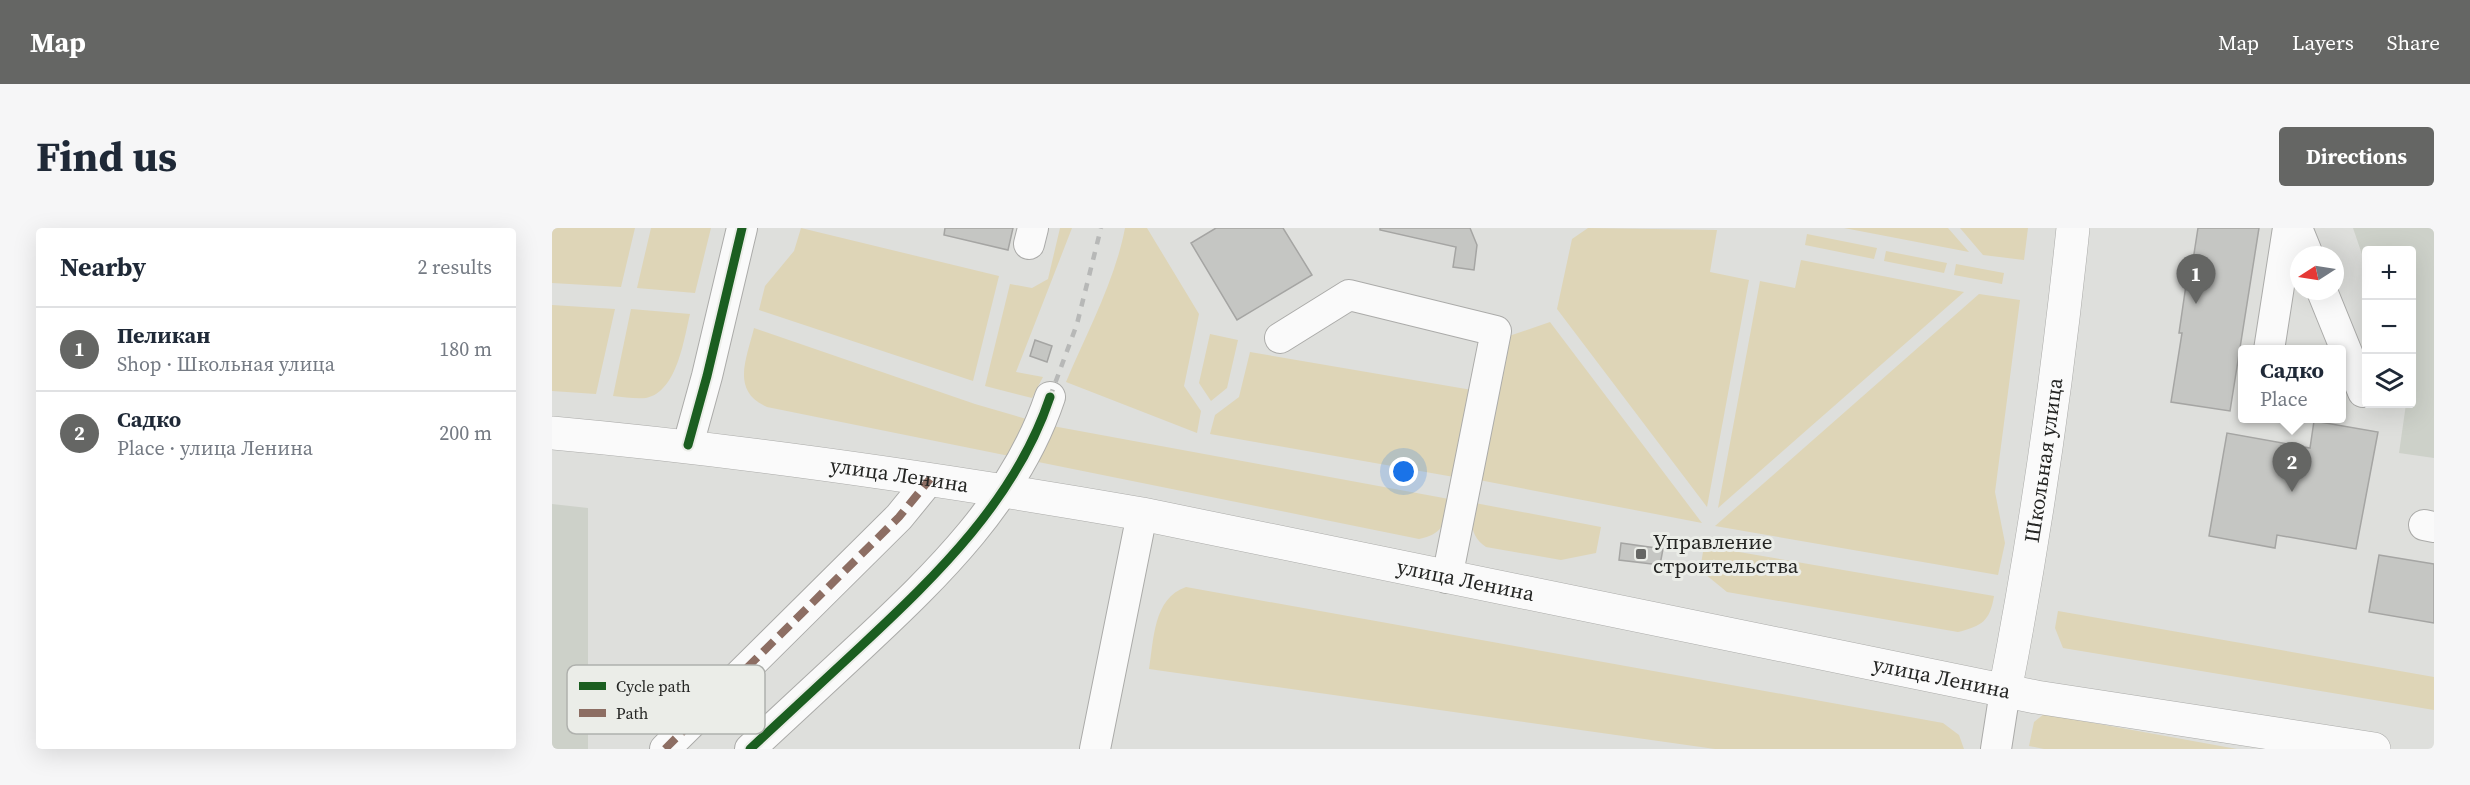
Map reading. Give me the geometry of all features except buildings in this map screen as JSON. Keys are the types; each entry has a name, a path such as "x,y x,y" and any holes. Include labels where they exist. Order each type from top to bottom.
{"main road":[{"name":"Школьная улица","path":"2005,691 2024,592 2048,443 2073,228"},
{"name":"улица Ленина","path":"552,433 688,445 1004,490 1142,514 2036,698 2374,749"}],"street":[{"path":"688,445 742,228"},
{"path":"2270,345 2288,228"},
{"path":"2297,228 2304,246"},
{"path":"1280,338 1350,295 1496,331 1447,578"},
{"path":"2326,300 2344,345"},
{"path":"2346,350 2362,390"},
{"path":"750,749 925,585 955,553 1004,490 1044,414 1050,397"},
{"path":"750,665 899,517 930,479"},
{"path":"1095,749 1142,514"},
{"path":"1996,749 2005,691"},
{"path":"665,749 680,734"}],"shaded area":[{"path":"552,228 635,228 621,287 552,283"},
{"path":"651,228 711,228 695,293 637,288"},
{"path":"801,228 999,276 973,381 759,310 765,286 794,251"},
{"path":"1060,228 1072,228 1016,372 1043,377 1032,398 985,386 1010,284 1032,288 1048,279"},
{"path":"1125,228 1147,228 1199,314 1184,386 1201,411 1197,433 1066,382 1115,267"},
{"path":"1588,228 1717,230 1710,272 1749,280 1707,507 1557,309 1572,239"},
{"path":"1844,228 1948,228 1969,252"},
{"path":"1960,228 2028,228 2024,260 1983,255"},
{"path":"2353,228 2434,228 2434,458 2399,453 2405,408 2416,408 2416,246 2362,246 2362,254"},
{"path":"1807,234 1877,248 1874,259 1805,245"},
{"path":"1886,251 1947,263 1944,273 1884,261"},
{"path":"1801,260 1964,292 1718,508 1760,281 1795,288"},
{"path":"1956,264 2004,273 2002,284 1954,275"},
{"path":"1979,294 2020,300 1995,492 2005,543 1998,575 1715,526"},
{"path":"552,305 615,309 596,394 552,391"},
{"path":"631,309 690,314 682,350 672,375 657,394 646,398 613,396"},
{"path":"1550,322 1702,523 1479,480 1509,336"},
{"path":"754,328 975,404 1047,425 1449,499 1444,521 1434,534 1419,539 767,407 748,392 745,383 745,362"},
{"path":"1210,334 1238,340 1227,388 1211,401 1199,383"},
{"path":"1250,352 1472,390 1454,477 1210,434 1215,415 1239,397"},
{"path":"1475,503 1601,527 1596,553 1561,560 1486,547 1474,533"},
{"path":"552,504 588,508 588,665 567,665 567,734 588,734 588,749 552,749"},
{"path":"1704,546 1994,596 1990,611 1984,621 1958,632 1727,592 1700,570"},
{"path":"1186,587 1943,723 1959,735 1964,749 1715,749 1149,669 1154,633 1161,610 1175,592"},
{"path":"2058,611 2434,677 2434,710 2063,648 2055,628"},
{"path":"2044,714 2237,749 2044,749 2029,746 2034,722"}],"railway":[{"path":"1050,397 1077,324 1101,228"}],"marked path":[{"path":"750,665 899,517 930,479"},
{"path":"665,749 680,734"}],"cycle path":[{"path":"688,445 742,228"},
{"path":"750,749 890,619 971,533 1017,469 1050,397"}],"place":[{"name":"Пеликан","path":"2196,304"},
{"name":"Садко","path":"2292,492"},
{"name":"Управление строительства","path":"1641,554"}]}
